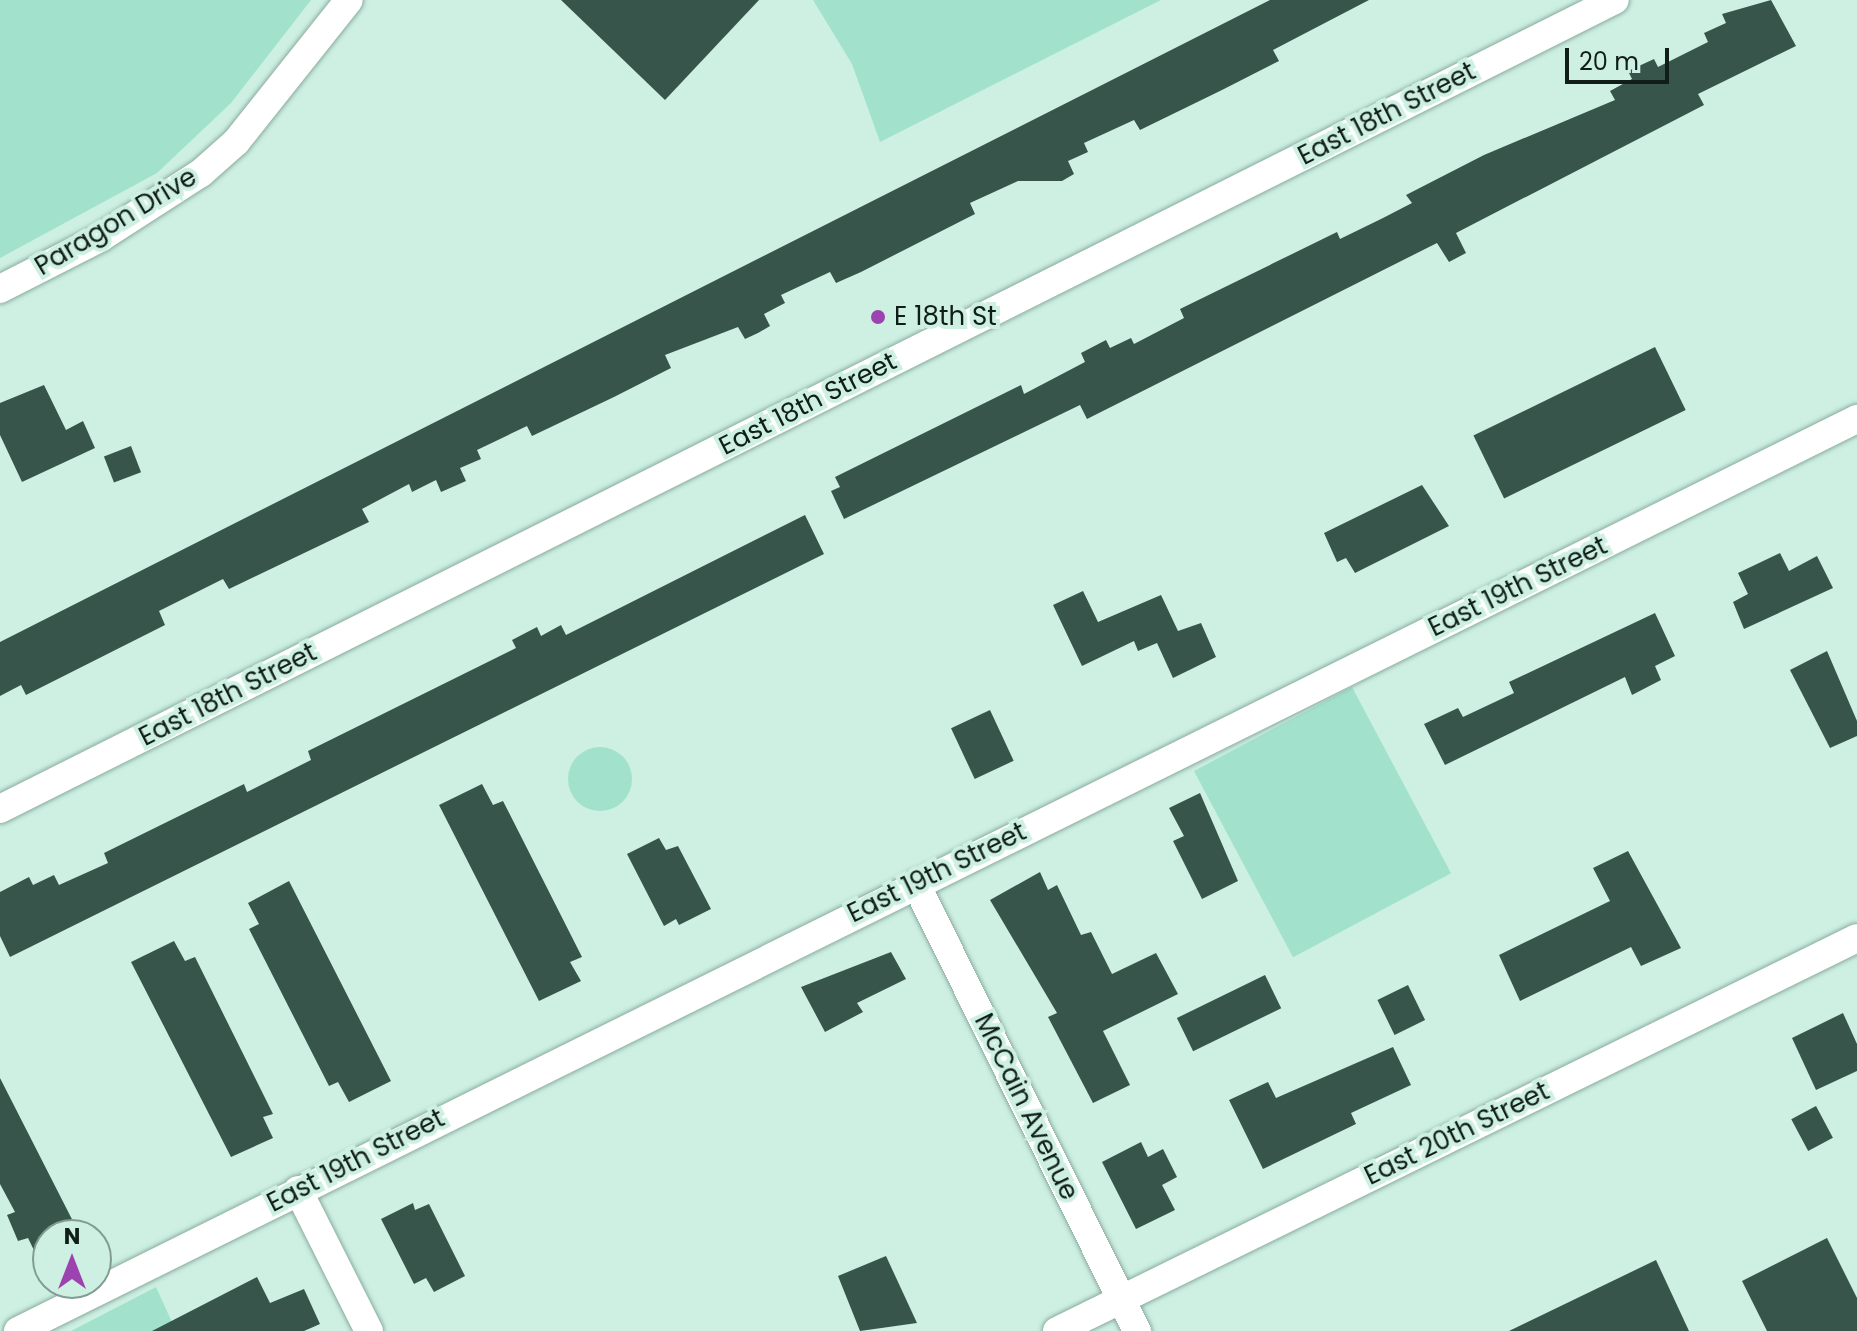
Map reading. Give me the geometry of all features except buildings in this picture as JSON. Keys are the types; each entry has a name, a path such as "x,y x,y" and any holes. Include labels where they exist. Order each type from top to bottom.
{"street":[{"name":"Paragon Drive","path":"0,289 100,238 201,173 236,142 349,0"},
{"name":"East 18th Street","path":"0,809 1615,0"},
{"name":"East 19th Street","path":"18,1331 1857,419"},
{"name":"McCain Avenue","path":"916,884 1137,1331"},
{"name":"East 20th Street","path":"1057,1331 1857,938"},
{"path":"298,1190 369,1331"}],"green space":[{"path":"0,0 311,0 231,103 157,173 0,258"},
{"path":"813,0 1161,0 880,142 852,64"},
{"path":"1352,687 1451,873 1293,957 1194,771"},
{"path":"600,747 618,753 626,761 632,779 626,797 618,805 600,811 582,805 574,797 568,779 574,761 582,753"},
{"path":"156,1287 176,1331 71,1331"}],"place":[{"name":"E 18th St","path":"878,317"}]}
